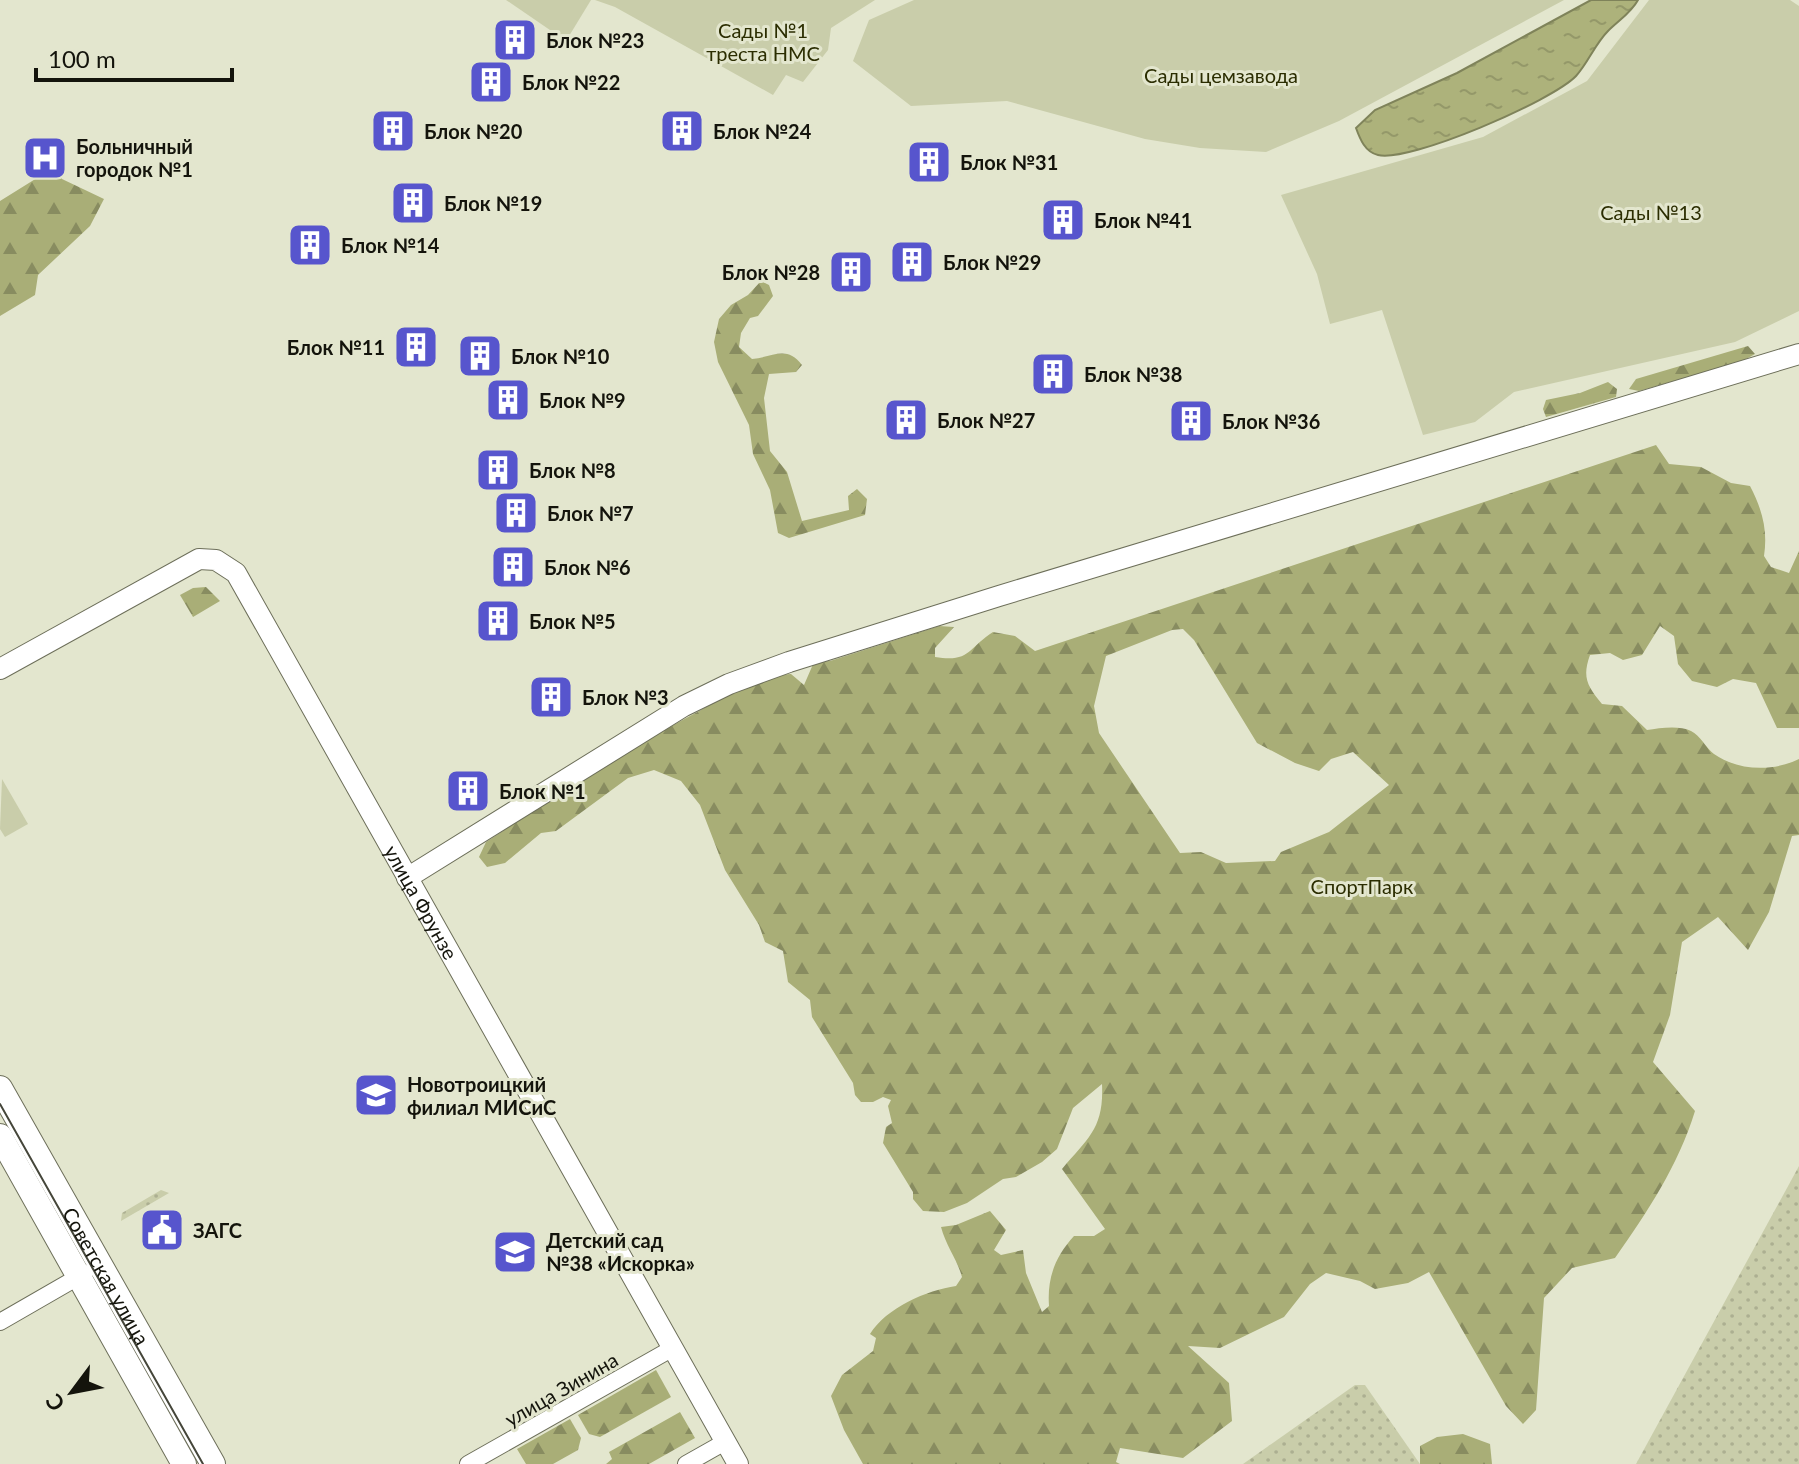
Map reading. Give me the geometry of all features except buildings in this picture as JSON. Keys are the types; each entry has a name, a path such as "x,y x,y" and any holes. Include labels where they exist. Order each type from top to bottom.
{"main road":[{"name":"Советская улица","path":"0,1088 184,1464"},
{"name":"Советская улица","path":"0,1136 213,1464"}],"street":[{"path":"407,878 650,726 729,684 999,596 1799,354"},
{"name":"улица Фрунзе","path":"0,669 199,559 216,560 236,573 738,1464"},
{"path":"0,1322 89,1270"},
{"name":"улица Зинина","path":"468,1464 673,1348"},
{"path":"686,1464 725,1442"}],"green space":[{"path":"506,0 591,0 566,41"},
{"name":"Сады №1 треста НМС","path":"595,0 875,0 831,28 828,50 803,82 786,75 773,95 615,7"},
{"name":"Сады цемзавода","path":"914,0 1564,0 1339,121 1266,152 1200,148 1145,139 1007,101 911,106 853,61 869,20"},
{"name":"Сады №13","path":"1649,0 1790,0 1799,6 1799,311 1735,342 1514,392 1475,422 1423,435 1382,310 1330,324 1317,274 1281,195 1483,137 1587,81"},
{"path":"53,168 62,179 104,199 90,226 38,275 35,295 0,316 0,201"},
{"path":"761,281 769,285 773,296 758,316 750,318 741,333 739,347 752,359 785,354 791,355 802,365 796,372 769,374 764,398 770,451 787,472 802,521 849,510 848,496 857,489 867,499 865,515 789,538 778,533 770,490 753,454 749,425 718,362 714,342 719,319"},
{"path":"1748,346 1755,354 1741,362 1639,391 1629,389 1636,379"},
{"path":"1608,382 1617,389 1616,397 1546,417 1543,409 1546,400 1580,393"},
{"name":"СпортПарк","path":"1656,445 1669,464 1701,467 1731,483 1750,486 1763,520 1764,556 1771,567 1789,573 1799,551 1799,728 1777,728 1756,683 1733,679 1717,687 1692,681 1678,664 1674,636 1660,626 1642,655 1623,660 1610,653 1590,655 1586,675 1597,698 1602,704 1622,706 1647,730 1686,729 1697,735 1714,754 1734,764 1767,768 1799,759 1799,835 1792,836 1769,912 1748,950 1718,917 1682,942 1670,1015 1653,1062 1695,1111 1671,1169 1615,1258 1572,1268 1544,1298 1536,1410 1523,1424 1506,1406 1429,1272 1408,1283 1375,1289 1360,1281 1326,1273 1310,1284 1284,1317 1220,1348 1188,1346 1229,1383 1232,1421 1183,1458 1120,1448 1116,1462 1120,1464 863,1464 844,1430 831,1396 842,1375 873,1351 876,1338 870,1334 886,1316 920,1296 956,1286 962,1277 941,1227 956,1225 990,1211 1006,1230 994,1250 1001,1255 1023,1250 1026,1273 1042,1312 1049,1306 1051,1277 1067,1244 1074,1236 1094,1236 1105,1229 1062,1169 1093,1131 1100,1111 1102,1084 1073,1108 1057,1149 1042,1162 1016,1177 1003,1179 967,1203 944,1212 923,1211 913,1199 913,1192 883,1143 886,1127 892,1123 888,1106 891,1100 883,1097 873,1102 861,1102 855,1095 853,1083 812,1017 810,1000 788,982 783,951 765,942 759,925 725,870 700,805 681,781 654,770 628,778 556,831 541,833 505,863 487,867 479,857 486,842 565,790 646,741 755,682 791,674 804,685 814,662 830,661 939,626 954,627 935,648 935,657 962,656 993,632 1015,636 1035,651","holes":["1183,629 1194,640 1257,743 1295,763 1319,771 1331,759 1353,752 1389,785 1329,832 1281,852 1275,861 1226,863 1201,852 1180,853 1099,733 1094,706 1106,656 1172,630"]},
{"path":"206,587 220,601 193,617 180,595 193,588"},
{"path":"2,779 28,824 5,837 0,829"},
{"path":"1799,1166 1799,1464 1636,1464"},
{"path":"161,1190 169,1193 121,1221 122,1213"},
{"path":"656,1370 671,1397 600,1437 589,1434 578,1415"},
{"path":"1355,1385 1365,1385 1420,1464 1243,1464"},
{"path":"680,1412 695,1438 649,1464 606,1464 612,1459 609,1452"},
{"path":"570,1419 581,1438 578,1450 553,1464 526,1464 517,1449"},
{"path":"1463,1434 1490,1444 1492,1464 1420,1464 1420,1446 1437,1437"}],"water":[{"path":"1591,0 1638,0 1603,36 1576,76 1562,87 1480,128 1419,150 1378,155 1364,144 1356,128 1375,110 1457,73"}],"tram line":[{"path":"0,1104 203,1464"}],"place":[{"name":"Блок №23","path":"515,40"},
{"name":"Блок №22","path":"491,82"},
{"name":"Блок №20","path":"393,131"},
{"name":"Блок №24","path":"682,131"},
{"name":"Больничный городок №1","path":"45,158"},
{"name":"Блок №31","path":"929,162"},
{"name":"Блок №19","path":"413,203"},
{"name":"Блок №41","path":"1063,220"},
{"name":"Блок №14","path":"310,245"},
{"name":"Блок №29","path":"912,262"},
{"name":"Блок №28","path":"851,272"},
{"name":"Блок №11","path":"416,347"},
{"name":"Блок №10","path":"480,356"},
{"name":"Блок №38","path":"1053,374"},
{"name":"Блок №9","path":"508,400"},
{"name":"Блок №27","path":"906,420"},
{"name":"Блок №36","path":"1191,421"},
{"name":"Блок №8","path":"498,470"},
{"name":"Блок №7","path":"516,513"},
{"name":"Блок №6","path":"513,567"},
{"name":"Блок №5","path":"498,621"},
{"name":"Блок №3","path":"551,697"},
{"name":"Блок №1","path":"468,791"},
{"name":"Новотроицкий филиал МИСиС","path":"376,1095"},
{"name":"ЗАГС","path":"162,1230"},
{"name":"Детский сад №38 «Искорка»","path":"515,1252"}]}
